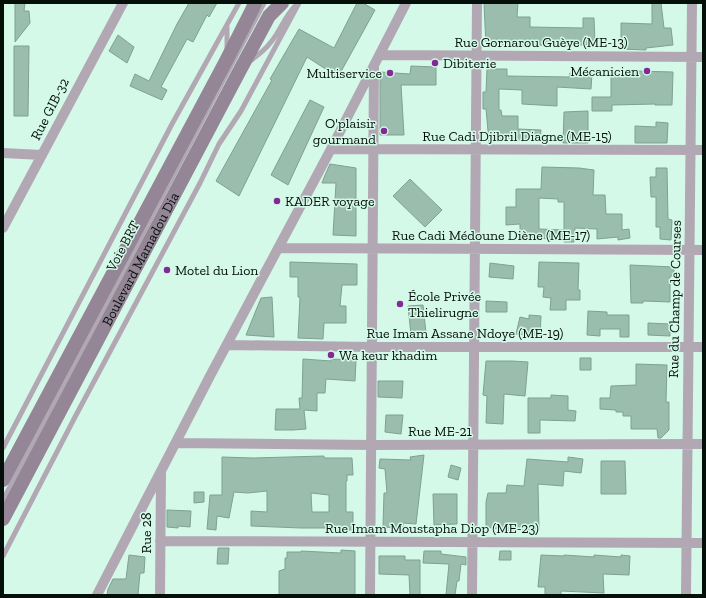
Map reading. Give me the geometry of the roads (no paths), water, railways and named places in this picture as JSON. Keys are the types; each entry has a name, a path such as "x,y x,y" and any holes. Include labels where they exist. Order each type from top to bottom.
{"street":[{"name":"Rue GIB-32","path":"3,228 6,216 42,155 122,3"},
{"name":"Boulevard Mamadou Dia","path":"3,480 226,61 252,10 254,3"},
{"name":"Boulevard Mamadou Dia","path":"3,519 269,16 282,3"},
{"path":"97,595 406,3"},
{"path":"472,595 477,3"},
{"name":"Rue du Champ de Courses","path":"686,595 692,3"},
{"name":"Rue Gornarou Guèye (ME-13)","path":"380,55 703,57"},
{"path":"370,595 374,65"},
{"name":"Rue Cadi Djibril Diagne (ME-15)","path":"331,149 703,150"},
{"path":"3,153 42,155"},
{"name":"Rue Cadi Médoune Diène (ME-17)","path":"278,248 703,250"},
{"name":"Rue Imam Assane Ndoye (ME-19)","path":"228,345 372,347 703,347"},
{"name":"Rue ME-21","path":"176,443 371,445 703,444"},
{"name":"Rue 28","path":"160,595 161,472"},
{"name":"Rue Imam Moustapha Diop (ME-23)","path":"160,541 703,543"}],"lane":[{"path":"3,448 172,124 239,3"},
{"name":"Voie BRT","path":"3,500 264,3"},
{"path":"240,70 272,41 288,13 299,3"},
{"path":"3,556 78,410 196,190 219,144 241,111 299,3"},
{"path":"226,61 227,30 229,22"}],"place":[{"name":"Dibiterie","path":"435,63"},
{"name":"Mécanicien","path":"647,71"},
{"name":"Multiservice","path":"390,73"},
{"name":"O'plaisir gourmand","path":"384,131"},
{"name":"KADER voyage","path":"277,201"},
{"name":"Motel du Lion","path":"167,270"},
{"name":"École Privée Thielirugne","path":"400,304"},
{"name":"Wa keur khadim","path":"331,355"}]}
